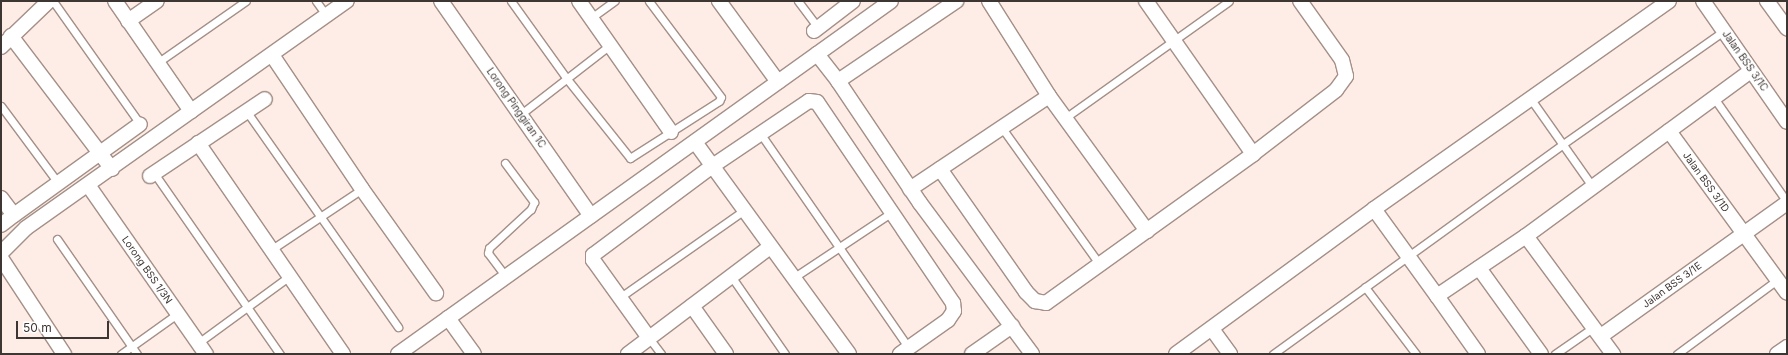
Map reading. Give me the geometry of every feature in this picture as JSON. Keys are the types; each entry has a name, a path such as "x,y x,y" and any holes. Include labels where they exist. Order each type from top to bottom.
{"street":[{"path":"1,47 49,1"},
{"path":"115,1 191,111"},
{"path":"128,21 157,1"},
{"path":"1,253 26,228 88,186 347,1"},
{"name":"Lorong Pinggiran 1C","path":"441,1 522,114 591,216"},
{"path":"579,1 671,132"},
{"path":"719,1 778,82"},
{"path":"816,30 853,1"},
{"path":"398,354 892,1"},
{"path":"838,81 956,1"},
{"path":"989,1 1065,118 1147,231"},
{"path":"1146,1 1253,154"},
{"path":"940,169 1035,301 1046,303 1253,154 1336,90 1346,76 1342,60 1300,1"},
{"path":"1176,354 1374,209 1669,1"},
{"name":"Jalan BSS 3/1C","path":"1702,1 1787,122"},
{"path":"1767,1 1787,29"},
{"path":"12,36 112,168"},
{"path":"817,54 838,81 910,189 1032,354"},
{"path":"272,55 362,189 436,293"},
{"path":"1437,296 1526,236 1592,186 1751,71"},
{"path":"910,189 1050,96"},
{"path":"152,174 265,99"},
{"path":"649,338 593,260 593,256 711,167 801,104 809,100 817,102 953,303 954,312 948,320 904,351"},
{"path":"1,225 59,184 99,152 140,124"},
{"name":"Jalan BSS 3/1D","path":"1669,131 1787,293"},
{"path":"695,142 711,167 849,354"},
{"path":"198,143 291,275 343,354"},
{"name":"Lorong BSS 1/3N","path":"88,186 202,348"},
{"path":"1,198 14,215"},
{"name":"Jalan BSS 3/1E","path":"1597,332 1744,234 1787,203"},
{"path":"1374,209 1478,354"},
{"path":"1526,236 1613,354"},
{"path":"628,354 770,247"},
{"path":"1,258 64,354"},
{"path":"1479,268 1541,354"},
{"path":"692,306 726,354"},
{"path":"448,318 474,354"},
{"path":"972,354 1012,326"},
{"path":"1212,329 1230,354"},
{"path":"1777,354 1787,347"}],"lane":[{"path":"53,1 140,124"},
{"path":"157,63 246,1"},
{"path":"316,1 326,15"},
{"path":"511,1 567,79 628,158 719,101 720,97 649,1"},
{"path":"591,18 614,1"},
{"path":"798,1 816,30"},
{"path":"1065,118 1230,1"},
{"path":"1273,354 1563,144 1724,32"},
{"path":"522,114 610,45"},
{"path":"1530,98 1592,186"},
{"path":"1714,98 1787,203"},
{"path":"1,106 59,184"},
{"path":"246,112 322,217 398,327"},
{"path":"1002,128 1100,265"},
{"path":"760,133 840,247 904,351"},
{"path":"505,163 534,202 531,209 489,248 488,253 506,277"},
{"path":"152,174 280,354"},
{"path":"272,248 322,217 362,189"},
{"path":"619,298 744,210"},
{"path":"793,278 891,213"},
{"path":"57,239 137,354"},
{"path":"202,348 246,307 291,275"},
{"path":"731,276 785,354"},
{"path":"1677,354 1777,280"},
{"path":"1365,287 1416,354"},
{"path":"121,354 177,314"},
{"path":"1555,354 1597,332"},
{"path":"649,338 661,354"}]}
